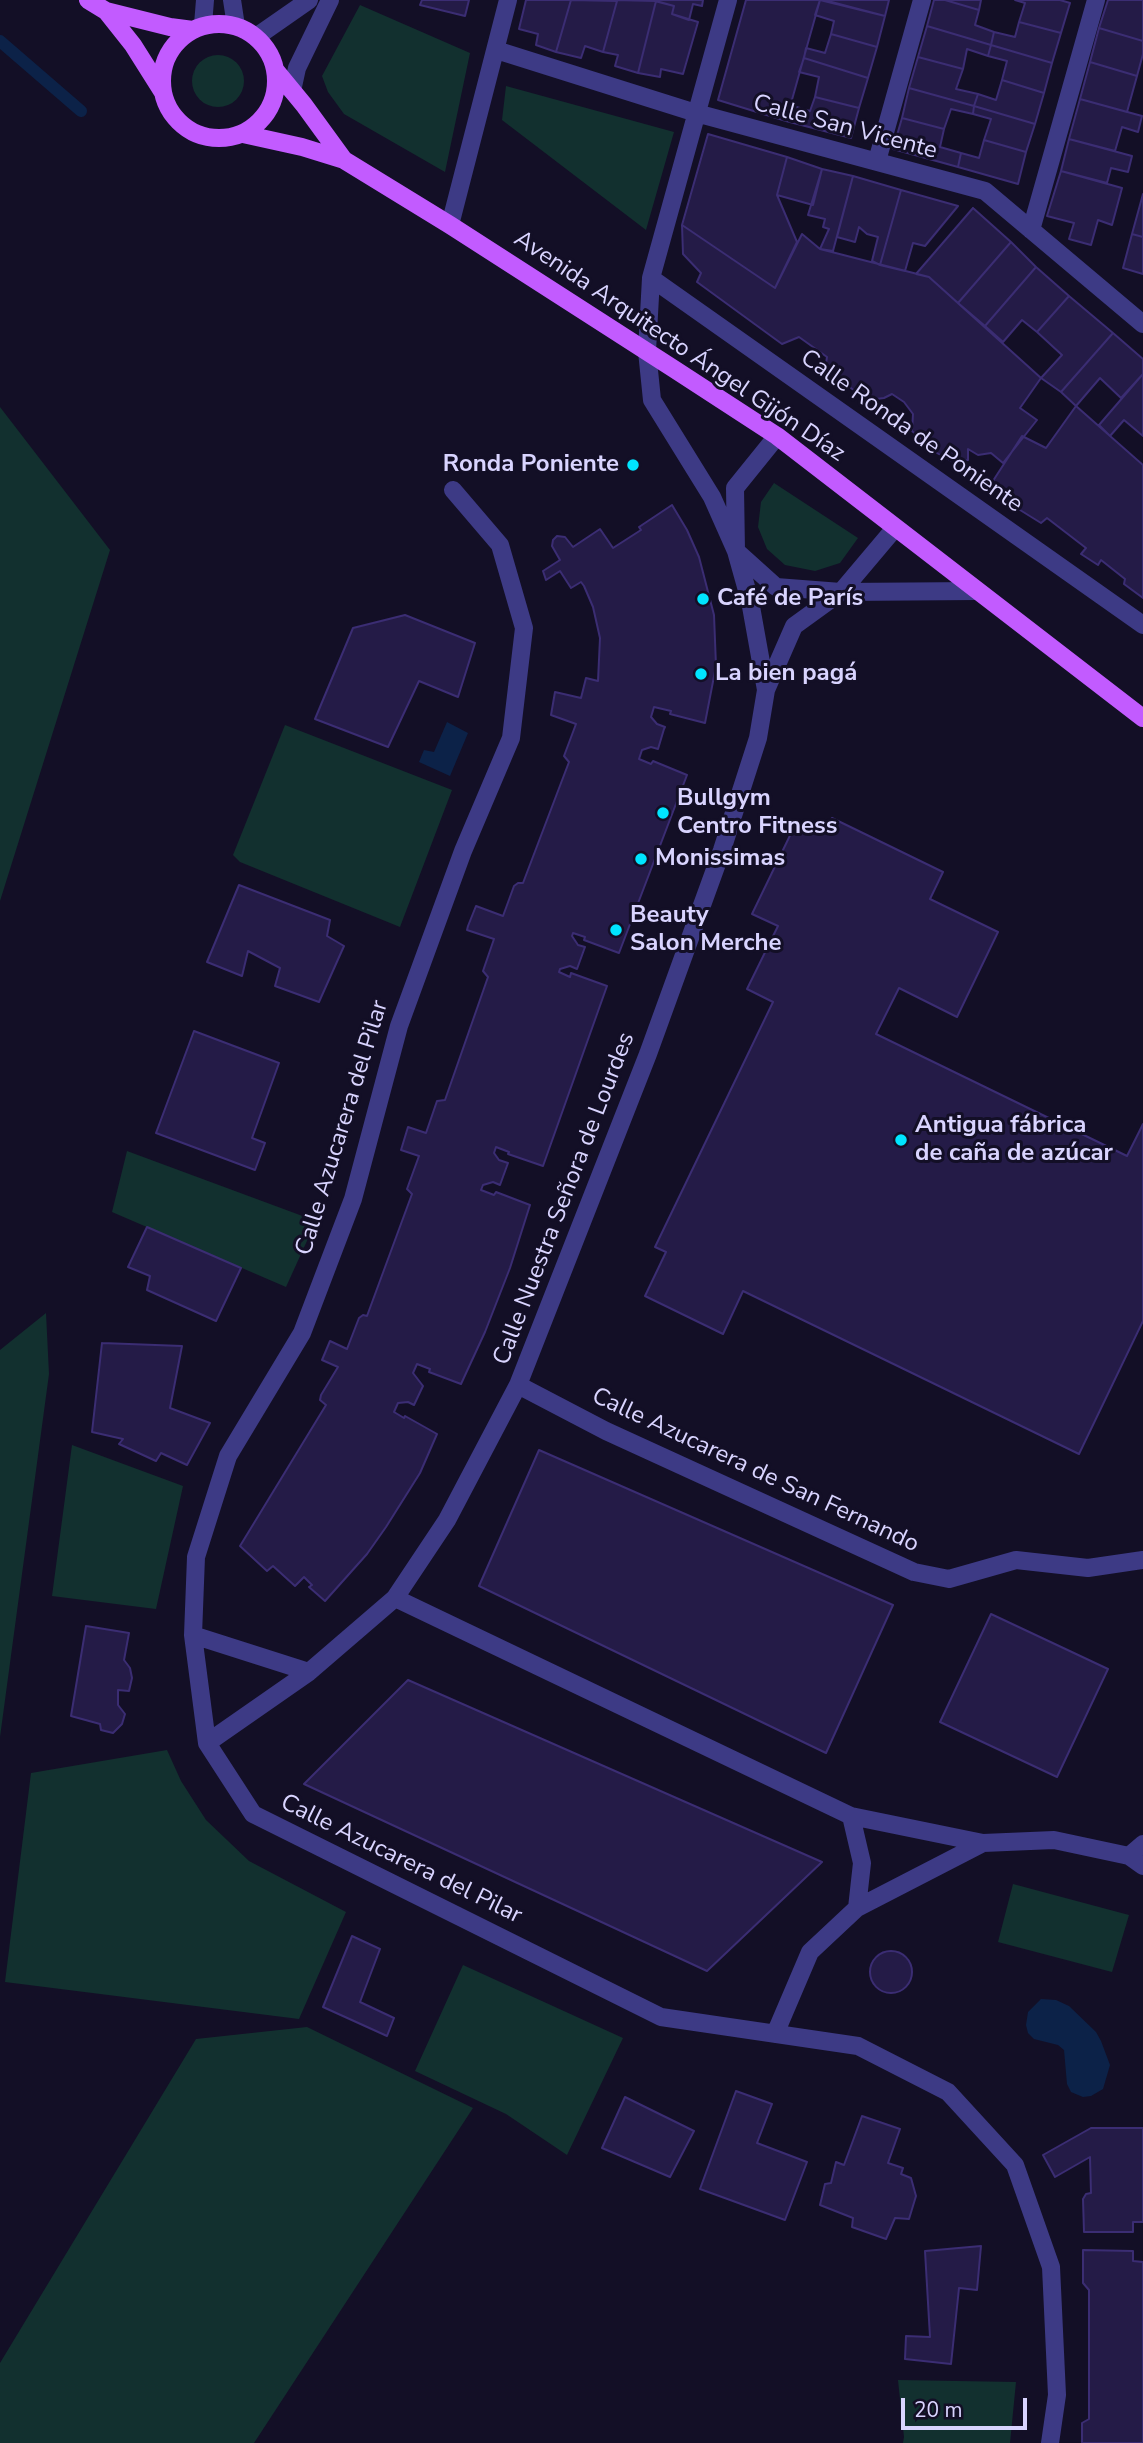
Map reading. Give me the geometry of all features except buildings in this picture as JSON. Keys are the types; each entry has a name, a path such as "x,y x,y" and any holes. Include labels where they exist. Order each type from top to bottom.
{"main road":[{"name":"Avenida Arquitecto Ángel Gijón Díaz","path":"88,0 106,11 170,27 198,27 220,23 236,26 256,37 269,52 276,71 344,160"},
{"name":"Avenida Arquitecto Ángel Gijón Díaz","path":"106,11 133,45 162,91 172,116 192,132 217,139 243,134 302,147 344,160 450,225 777,436 1143,718"},
{"path":"162,91 163,67 174,45 198,27"},
{"path":"243,134 262,119 275,96 276,71"}],"street":[{"path":"198,27 205,0"},
{"path":"232,0 236,26"},
{"path":"256,37 309,0"},
{"path":"292,91 297,68 330,0"},
{"path":"450,225 508,0"},
{"name":"Calle Nuestra Señora de Lourdes","path":"728,0 651,278 647,351 652,400 712,497 736,551 750,601 766,690"},
{"path":"877,161 922,0"},
{"path":"1031,230 1096,0"},
{"name":"Calle San Vicente","path":"496,50 696,113 985,191 1143,324"},
{"name":"Calle Ronda de Poniente","path":"651,278 1143,625"},
{"path":"777,436 735,488 736,551 776,587 841,593 977,591"},
{"name":"Calle Azucarera del Pilar","path":"453,490 500,545 524,628 511,738 463,851 399,1026 353,1199 302,1333 228,1456 195,1557 193,1635 207,1743 253,1814 661,2017 858,2046 948,2092 1015,2165 1051,2267 1057,2395 1050,2443"},
{"name":"Calle Nuestra Señora de Lourdes","path":"207,1743 309,1672 395,1598 447,1520 518,1385 648,1054 704,901 758,738 766,690 794,626 841,593 895,528"},
{"name":"Calle Azucarera de San Fernando","path":"518,1385 606,1431 914,1572 949,1579 1016,1560 1088,1568 1143,1560"},
{"path":"395,1598 851,1816 983,1843 1054,1840 1136,1861 1143,1843"},
{"path":"193,1635 309,1672"},
{"path":"851,1816 862,1863 857,1908"},
{"path":"775,2034 810,1952 857,1908 983,1843"}],"green space":[{"path":"360,5 470,53 445,172 344,114 328,92 322,76"},
{"path":"218,55 237,62 244,81 237,100 218,107 199,100 192,81 199,62"},
{"path":"506,86 674,132 646,230 502,120"},
{"path":"0,407 110,550 0,901"},
{"path":"774,483 858,538 840,563 815,571 785,565 767,549 758,527 761,502"},
{"path":"285,725 452,790 400,927 240,862 233,855"},
{"path":"127,1151 316,1221 286,1287 112,1212"},
{"path":"46,1313 49,1374 0,1737 0,1350"},
{"path":"72,1445 183,1486 156,1609 52,1596"},
{"path":"167,1750 181,1781 206,1820 249,1861 346,1912 299,2019 5,1982 31,1773"},
{"path":"1013,1884 1129,1915 1112,1972 998,1942"},
{"path":"463,1965 623,2038 567,2155 506,2114 415,2071"},
{"path":"307,2027 473,2108 254,2443 0,2443 0,2363 196,2039"},
{"path":"898,2380 1016,2382 1010,2443 903,2443"}],"water":[{"path":"447,722 468,733 450,776 419,762 424,750 434,752"},
{"path":"1041,1999 1056,2000 1069,2006 1096,2032 1110,2065 1103,2089 1083,2097 1071,2092 1067,2084 1064,2050 1058,2045 1034,2039 1028,2033 1028,2012"}],"waterway":[{"path":"0,41 81,111"}],"place":[{"name":"Ronda Poniente","path":"633,465"},
{"name":"Café de París","path":"703,599"},
{"name":"La bien pagá","path":"701,674"},
{"name":"Bullgym Centro Fitness","path":"663,813"},
{"name":"Monissimas","path":"641,859"},
{"name":"Beauty Salon Merche","path":"616,930"},
{"name":"Antigua fábrica de caña de azúcar","path":"901,1140"}]}
